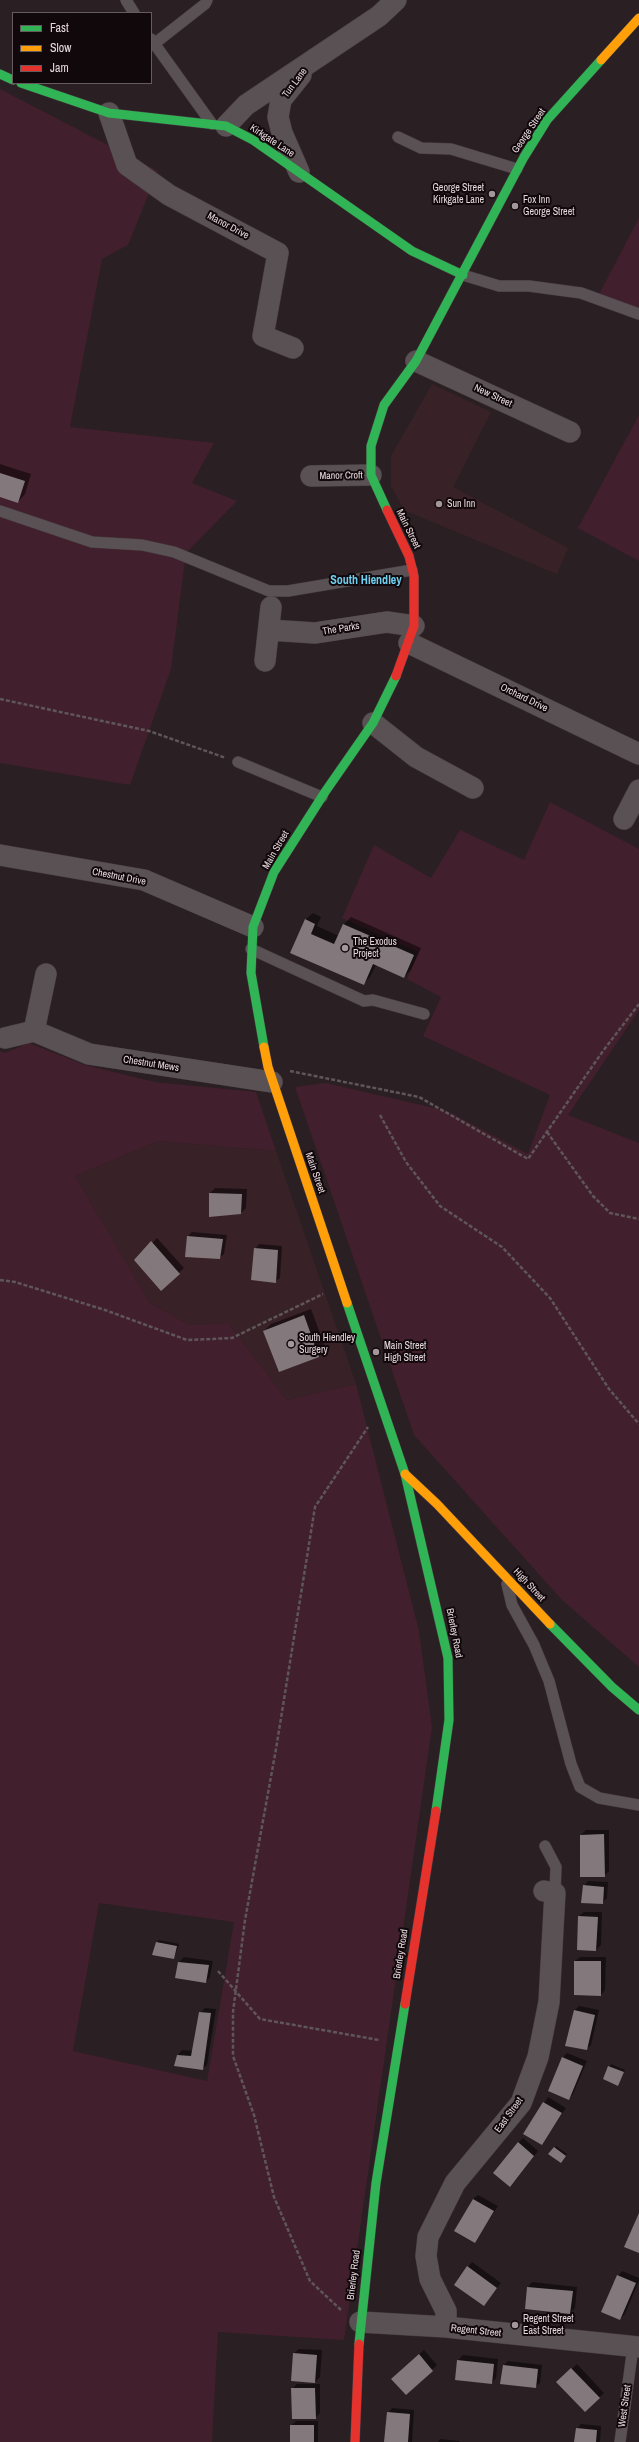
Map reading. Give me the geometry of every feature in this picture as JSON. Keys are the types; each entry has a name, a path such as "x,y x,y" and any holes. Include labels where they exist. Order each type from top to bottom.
{"street":[{"name":"Tun Lane","path":"219,126 246,105 379,16 396,0"},
{"name":"George Street","path":"463,274 517,169 547,120 639,18"},
{"name":"Tun Lane","path":"299,172 282,132 278,117 281,100 311,62"},
{"path":"0,74 12,80"},
{"name":"Kirkgate Lane","path":"24,84 109,113 219,126 254,140 412,251 463,274"},
{"name":"Manor Drive","path":"109,113 127,165 169,195 278,253 263,336 293,348"},
{"name":"Main Street","path":"405,1474 270,1074 254,996 251,949 253,927 274,872 322,797 373,723 393,686 411,635 412,570 409,556 371,475 371,446 384,405 416,361 463,274"},
{"name":"New Street","path":"416,361 570,432"},
{"name":"Manor Croft","path":"311,476 371,475"},
{"path":"265,661 271,607"},
{"name":"The Parks","path":"269,630 315,633 387,622 411,635"},
{"name":"Orchard Drive","path":"411,635 639,754"},
{"path":"373,723 416,757 473,788"},
{"path":"624,819 639,790"},
{"name":"Chestnut Drive","path":"0,855 144,880 253,927"},
{"path":"5,1038 34,1032 46,974"},
{"name":"Chestnut Mews","path":"34,1032 89,1054 270,1074"},
{"name":"High Street","path":"405,1474 437,1504 590,1665 639,1710"},
{"name":"Brierley Road","path":"355,2442 360,2322 376,2183 397,2043 442,1776 449,1720 448,1658 405,1474"},
{"name":"East Street","path":"446,2327 446,2311 430,2279 426,2256 428,2237 456,2183 521,2103 538,2057 549,2002 549,1892"},
{"name":"Regent Street","path":"360,2322 446,2327 636,2347"}],"lane":[{"path":"126,0 133,12"},
{"path":"207,0 205,4 153,42 219,126"},
{"path":"398,137 421,148 451,148 517,169"},
{"path":"463,274 499,286 529,286 581,293 639,314"},
{"path":"0,511 92,542 142,545 174,552 269,591 288,591 412,570"},
{"path":"238,762 322,797"},
{"path":"251,949 364,1002 373,1000 424,1014"},
{"path":"504,1574 512,1605 534,1645 549,1681 570,1764 580,1786 600,1798 639,1805"},
{"path":"545,1846 556,1867 549,1892"},
{"name":"West Street","path":"620,2442 636,2347"}],"path":[{"path":"0,699 149,731 238,762"},
{"path":"270,1074 419,1096 528,1159 639,1004"},
{"path":"380,1115 406,1162 440,1206 502,1247 550,1298 609,1389 639,1424"},
{"path":"547,1132 593,1196 610,1213 639,1219"},
{"path":"0,1280 15,1282 105,1310 187,1340 232,1338 342,1285"},
{"path":"360,2322 350,2318 310,2281 274,2197 254,2115 233,2056 233,2012 245,1920 315,1506 362,1433 384,1410"},
{"path":"218,1972 260,2019 397,2043"}],"shaded area":[{"path":"0,89 158,171 128,245 102,259 70,427 214,443 192,483 237,501 186,553 171,669 130,785 0,763"},
{"path":"639,218 639,314 597,298"},
{"path":"432,384 491,412 453,487 568,548 557,574 404,510 391,486 391,456"},
{"path":"639,415 639,561 578,528"},
{"path":"550,802 639,849 639,1010 568,1115 639,1143 639,1667 562,1600 414,1435 295,1087 326,1083 447,1111 528,1154 550,1095 423,1036 441,997 407,979 418,952 342,918 374,845 431,878 460,830 524,860"},
{"path":"29,1043 85,1065 155,1082 256,1092 276,1151 158,1141 75,1176 150,1303 190,1325 228,1323 287,1400 356,1384 419,1631 432,1727 344,2340 218,2332 212,2442 0,2442 0,1051 5,1053","holes":["99,1903 234,1922 207,2081 73,2051"]},
{"path":"158,1141 276,1151 356,1384 287,1400 228,1323 190,1325 150,1303 75,1176"}],"building":[{"path":"0,473 25,481 18,503 0,497"},
{"name":"The Exodus Project","path":"305,919 315,924 311,934 334,944 343,924 414,955 404,978 373,964 364,985 290,953"},
{"path":"209,1193 242,1194 241,1214 209,1217"},
{"path":"187,1236 223,1239 220,1259 185,1257"},
{"path":"151,1241 180,1274 161,1291 134,1260"},
{"path":"254,1248 278,1250 276,1283 251,1280"},
{"name":"South Hiendley Surgery","path":"304,1315 319,1357 279,1372 263,1331"},
{"path":"604,1834 605,1877 580,1877 580,1835"},
{"path":"583,1885 604,1887 603,1904 581,1903"},
{"path":"578,1916 598,1917 596,1951 577,1950"},
{"path":"156,1942 177,1946 174,1959 152,1955"},
{"path":"574,1961 601,1961 601,1996 574,1995"},
{"path":"178,1962 209,1965 206,1983 175,1978"},
{"path":"574,2010 595,2015 587,2050 565,2046"},
{"path":"199,2012 211,2013 203,2070 174,2066 177,2055 191,2056"},
{"path":"562,2057 583,2066 569,2100 548,2091"},
{"path":"608,2066 624,2072 618,2086 603,2079"},
{"path":"543,2102 562,2113 542,2145 523,2134"},
{"path":"518,2142 534,2156 510,2187 493,2173"},
{"path":"554,2147 566,2156 561,2163 548,2154"},
{"path":"473,2199 494,2211 475,2243 454,2231"},
{"path":"639,2213 639,2253 624,2247"},
{"path":"467,2266 497,2288 484,2306 454,2285"},
{"path":"617,2275 636,2283 620,2320 601,2312"},
{"path":"527,2287 573,2291 570,2314 525,2309"},
{"path":"293,2353 317,2355 315,2383 291,2381"},
{"path":"419,2354 433,2371 406,2395 391,2379"},
{"path":"457,2360 494,2364 492,2384 455,2380"},
{"path":"503,2365 538,2369 536,2388 500,2384"},
{"path":"571,2368 600,2398 585,2412 556,2382"},
{"path":"291,2388 315,2388 316,2419 292,2419"},
{"path":"387,2412 410,2414 408,2442 384,2442"},
{"path":"290,2425 314,2425 314,2442 290,2442"},
{"path":"576,2428 597,2430 596,2442 574,2442"}],"traffic: fast":[{"path":"387,510 371,475 371,446 384,405 416,361 524,157 547,120 601,60"},
{"path":"0,74 12,80"},
{"path":"24,84 109,113 226,126 253,140 412,251 463,275"},
{"path":"264,1047 251,973 253,927 274,872 325,792 373,723 396,676"},
{"path":"347,1303 405,1474 448,1658 449,1720 436,1811"},
{"path":"550,1624 612,1687 639,1710"},
{"path":"359,2344 376,2183 405,2004"}],"traffic: slow":[{"path":"601,60 639,18"},
{"path":"264,1047 268,1067 347,1303"},
{"path":"405,1474 437,1504 550,1624"}],"traffic: jam":[{"path":"387,510 409,556 414,576 414,626 396,676"},
{"path":"405,2004 436,1811"},
{"path":"355,2442 359,2344"}],"place":[{"name":"George Street Kirkgate Lane","path":"492,194"},
{"name":"Fox Inn George Street","path":"515,206"},
{"name":"Sun Inn","path":"439,504"},
{"name":"The Exodus Project","path":"345,948"},
{"name":"South Hiendley Surgery","path":"291,1344"},
{"name":"Main Street High Street","path":"376,1352"},
{"name":"Regent Street East Street","path":"515,2325"}],"district":[{"name":"South Hiendley","path":"366,581"}]}
